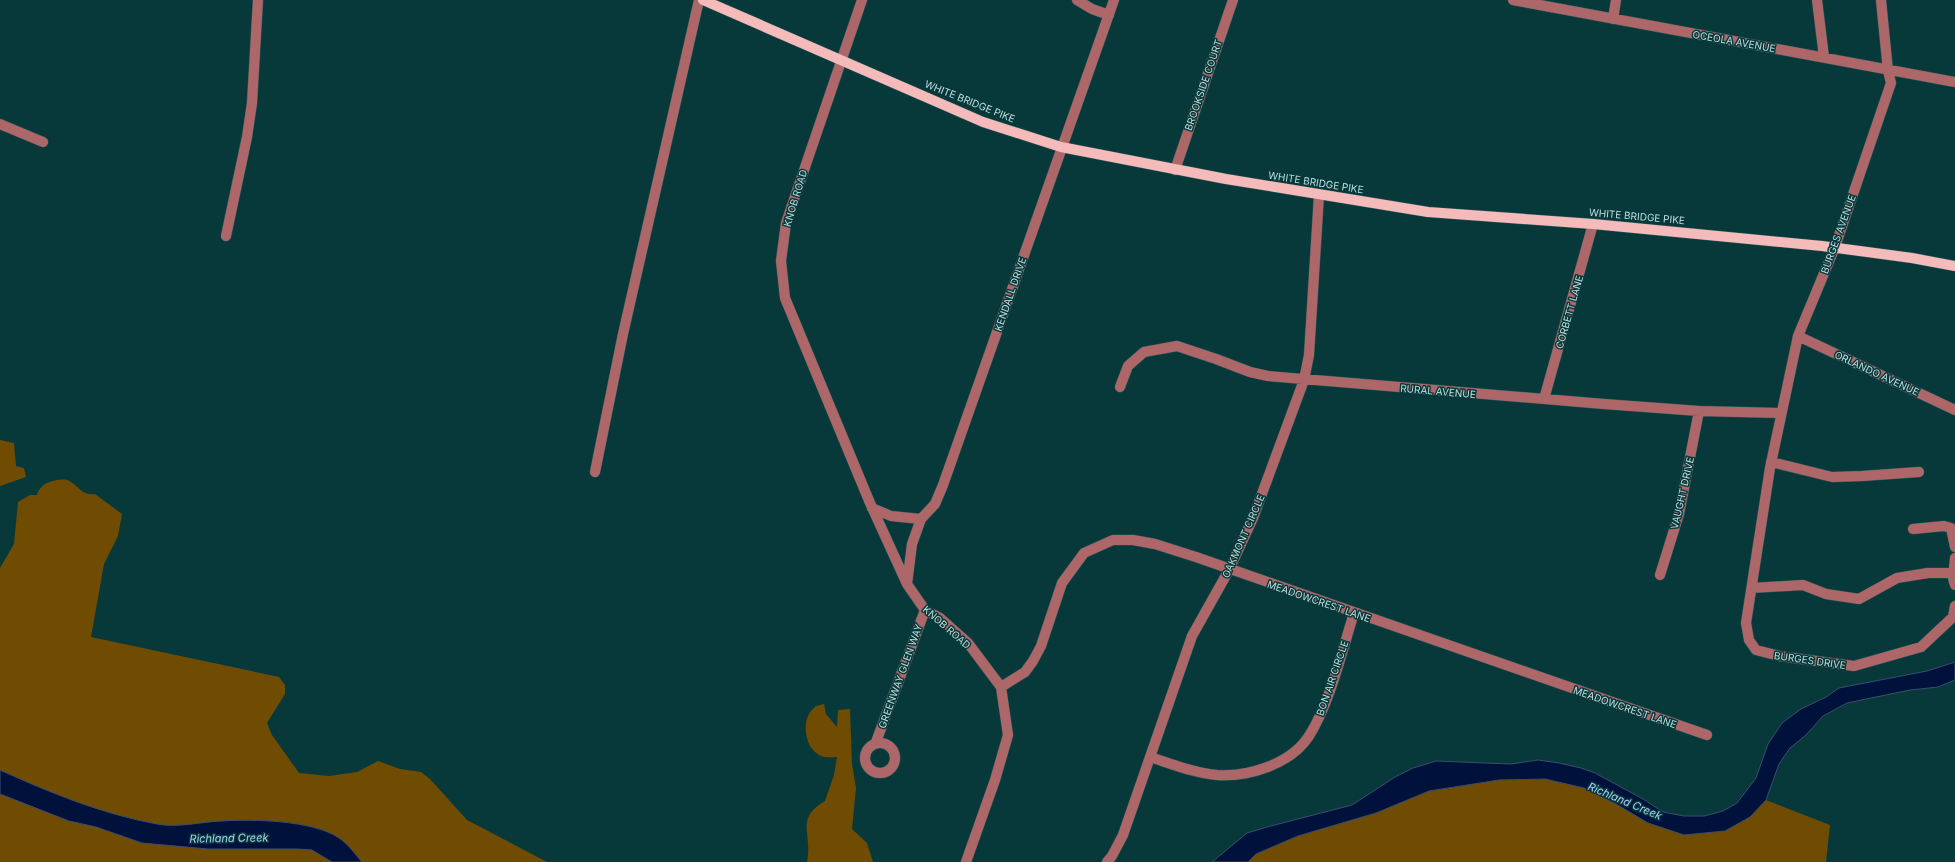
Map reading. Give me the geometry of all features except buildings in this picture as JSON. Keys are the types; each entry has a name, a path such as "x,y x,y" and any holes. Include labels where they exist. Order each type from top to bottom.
{"main road":[{"name":"WHITE BRIDGE PIKE","path":"703,0 982,122 1061,147 1174,170 1428,212 1593,224 1835,248 1955,266"}],"street":[{"path":"226,236 247,137 252,103 258,0"},
{"path":"595,472 623,334 698,0"},
{"name":"KNOB ROAD","path":"862,0 786,223 781,261 785,298 872,508 907,584 925,610 940,618 968,643 1001,687 1008,735 995,780 966,862"},
{"path":"1077,0 1109,15"},
{"name":"KENDALL DRIVE","path":"907,584 912,544 921,520 935,504 943,485 1114,0"},
{"name":"BROOKSIDE COURT","path":"1174,170 1233,0"},
{"name":"OCEOLA AVENUE","path":"1513,0 1526,1 1613,19 1824,57 1888,71 1955,82"},
{"path":"1613,19 1616,0"},
{"path":"1817,0 1824,57"},
{"name":"BURGES AVENUE","path":"1770,465 1798,336 1835,248 1891,83 1888,71 1881,0"},
{"path":"0,124 43,142"},
{"name":"OAKMONT CIRCLE","path":"1107,862 1112,856 1123,834 1192,636 1229,570 1253,518 1304,380 1309,355 1318,195"},
{"name":"CORBETT LANE","path":"1544,399 1593,224"},
{"name":"ORLANDO AVENUE","path":"1798,336 1955,410"},
{"name":"RURAL AVENUE","path":"1120,387 1128,366 1144,352 1177,346 1250,372 1304,380 1544,399 1780,414"},
{"name":"VAUGHT DRIVE","path":"1660,575 1679,514 1699,410"},
{"path":"1770,465 1832,476 1919,472"},
{"name":"BURGES DRIVE","path":"1770,465 1746,623 1749,640 1756,650 1778,656 1854,666 1921,647 1953,617 1955,606"},
{"path":"872,508 891,516 921,520"},
{"path":"1912,529 1944,526 1951,528 1955,547"},
{"name":"MEADOWCREST LANE","path":"1001,687 1025,672 1034,661 1041,646 1062,583 1084,553 1112,540 1133,540 1155,544 1707,735"},
{"path":"1955,558 1955,585"},
{"path":"1752,588 1803,585 1826,594 1859,599 1897,578 1928,573 1954,573"},
{"name":"GREENWAY GLEN WAY","path":"876,742 925,610"},
{"name":"BON AIR CIRCLE","path":"1150,757 1197,772 1218,775 1250,772 1281,760 1294,752 1309,737 1324,706 1354,613"}],"shaded area":[{"path":"0,440 14,443 16,466 24,468 26,477 0,486"},
{"path":"57,480 67,480 83,492 95,494 122,514 118,536 104,564 91,637 279,677 285,685 285,694 267,723 272,735 299,773 329,776 357,772 378,761 400,769 421,772 430,779 467,820 547,862 0,862 0,568 14,544 18,502 30,495 37,495 44,484"},
{"path":"824,704 826,714 837,727 838,710 850,709 852,764 856,788 852,829 867,843 873,862 807,862 807,821 810,814 825,801 834,775 837,757 821,756 815,752 811,747 806,733 807,718 810,712 815,707"},
{"path":"1545,779 1584,788 1616,803 1648,823 1750,817 1766,800 1830,825 1826,862 1248,862 1256,854 1298,836 1376,813 1429,791 1499,780"}],"water":[{"name":"Richland Creek","path":"1955,662 1955,680 1938,687 1910,690 1847,703 1823,716 1806,735 1790,748 1779,764 1766,800 1750,817 1725,831 1684,835 1648,823 1616,804 1584,788 1545,779 1499,780 1429,791 1376,813 1298,836 1256,854 1248,862 1212,862 1247,833 1352,805 1395,777 1413,768 1436,761 1511,764 1538,760 1559,763 1595,773 1643,799 1663,812 1684,816 1704,816 1723,811 1737,803 1756,778 1768,744 1782,723 1801,709 1826,697 1839,688 1927,671"},
{"name":"Richland Creek","path":"0,770 38,787 97,809 116,815 157,824 181,825 249,820 282,822 314,827 328,832 342,840 362,862 332,862 312,850 208,849 142,843 96,827 69,821 0,794"}]}
